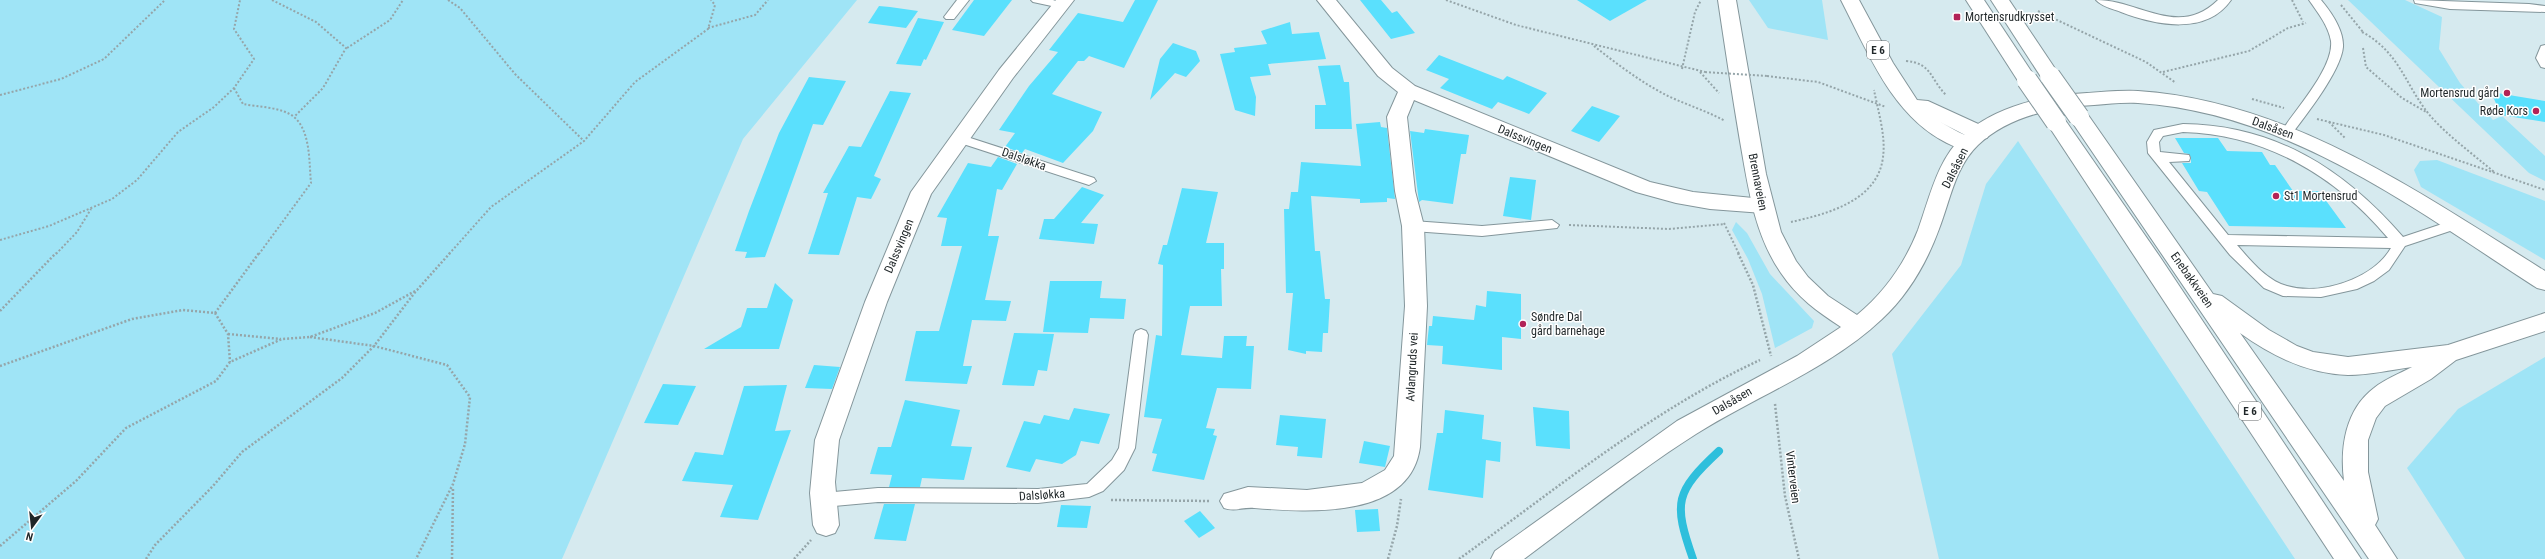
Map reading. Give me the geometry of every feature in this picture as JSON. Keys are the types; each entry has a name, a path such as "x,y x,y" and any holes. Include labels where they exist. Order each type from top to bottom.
{"main road":[{"name":"Dalssvingen","path":"1326,0 1385,72 1408,90 1650,190 1700,201 1763,206"},
{"name":"Brennaveien","path":"1727,0 1763,206 1777,249 1800,283 1821,302 1858,327"},
{"name":"E 6","path":"1850,0 1907,98 1925,121 1973,139"},
{"name":"Enebakkveien","path":"1975,0 2027,80 2152,263 2348,559"},
{"name":"Enebakkveien","path":"2000,0 2050,76 2377,549"},
{"name":"Dalssvingen","path":"826,525 823,500 822,462 827,440 866,328 921,192 958,138 1063,2"},
{"name":"Avlangruds vei","path":"1232,501 1246,497 1335,500 1353,497 1386,483 1404,465 1408,447 1416,306 1413,226 1406,191 1397,128 1397,117 1408,90"},
{"name":"Dalsåsen","path":"1504,559 1608,482 1687,427 1826,350 1858,327 1892,294 1912,263 1920,249 1949,176 1973,139 1996,122 2030,109 2081,99 2113,98 2156,100 2198,106 2248,119 2287,132 2339,156 2545,282"},
{"name":"E 6","path":"2199,291 2262,336 2289,352 2310,361 2335,366 2360,366 2397,359 2448,354 2545,322"},
{"name":"E 6","path":"2377,549 2357,489 2355,444 2356,427 2364,412 2378,398 2415,377 2448,354"}],"lane":[{"path":"950,17 963,0"},
{"name":"Dalssvingen","path":"1037,0 1063,2"},
{"path":"2102,0 2118,8 2166,20 2188,20 2206,16 2221,6 2225,0"},
{"path":"2287,132 2328,72 2336,52 2334,30 2315,0"},
{"path":"2419,1 2445,7 2512,5 2545,9"},
{"path":"2545,49 2542,58 2545,64"},
{"path":"2194,128 2234,134 2255,140 2296,157 2320,170 2360,199 2400,243 2394,257 2360,284 2329,291 2308,293 2283,291 2266,283 2226,240 2154,152 2153,142 2158,133 2169,130 2194,128"},
{"name":"Dalsløkka","path":"958,138 1089,181"},
{"path":"2274,158 2296,157"},
{"path":"2159,158 2184,158"},
{"path":"1413,226 1482,231 1552,225"},
{"path":"2226,240 2400,243 2454,225"},
{"name":"Dalsløkka","path":"823,500 878,495 1038,496 1089,490 1111,474 1127,448 1141,335"}],"path":[{"path":"0,95 62,79 104,59 165,0"},
{"path":"0,240 48,226 112,199 137,180 178,132 214,108 234,88 254,59 234,29 240,0"},
{"path":"272,0 316,22 346,48"},
{"path":"294,117 323,88 346,48 390,20 403,0"},
{"path":"448,0 460,8 515,74 584,141"},
{"path":"708,29 715,5 711,0"},
{"path":"146,559 155,545 213,486 242,452 342,378 374,346 417,290 491,207 584,141 635,82 708,29 755,15 768,0"},
{"path":"1446,0 1497,20 1593,45 1634,53 1682,69 1699,72 1767,76 1818,82 1876,102 1883,157 1875,180 1864,192 1842,206 1803,219 1785,222"},
{"path":"1682,69 1695,12 1701,0"},
{"path":"2163,72 2246,52 2261,46 2296,23 2305,23 2292,0"},
{"path":"2344,7 2362,32 2381,45 2402,70 2427,112 2446,131 2496,173"},
{"path":"2038,11 2074,31 2132,56 2163,72 2178,85"},
{"path":"1593,45 1625,70 1668,96 1708,111 1723,120 1748,125"},
{"path":"2363,48 2366,67 2404,100 2415,108 2427,112"},
{"path":"1906,61 1921,64 1929,69 1939,89 1950,97"},
{"path":"1699,72 1721,95"},
{"path":"215,313 311,183 308,154 302,128 294,117 243,104 234,88"},
{"path":"2312,118 2384,135 2545,190"},
{"path":"0,311 77,232 91,209"},
{"path":"1723,219 1753,285 1771,356"},
{"path":"1552,225 1669,229 1725,224"},
{"path":"310,337 375,313 417,290"},
{"path":"0,366 132,319 183,310 215,313"},
{"path":"215,313 228,334 230,362"},
{"path":"228,334 282,339 310,337 374,346 447,365 470,397 465,444 453,484 416,559"},
{"path":"0,546 76,481 126,428 216,381 230,362 282,339"},
{"name":"Vinterveien","path":"1775,396 1785,496 1799,559"},
{"path":"1388,559 1400,510 1400,470"},
{"path":"452,559 453,484"},
{"path":"1089,490 1096,500 1207,501"}],"shaded area":[{"path":"0,0 857,0 743,139 562,559 0,559"},
{"path":"1749,0 1822,0 1828,40 1768,28"},
{"path":"2348,0 2405,0 2442,17 2439,49 2460,83 2493,120 2502,116 2545,156 2545,181 2529,173"},
{"path":"2018,141 2295,559 1939,559 1892,354 1961,265 1986,184"},
{"path":"2437,160 2545,201 2545,260 2421,187 2414,170 2420,161"},
{"path":"1736,222 1747,233 1770,274 1814,321 1812,328 1775,348 1762,294 1748,259 1732,230"},
{"path":"2545,357 2545,559 2465,559 2407,468 2458,409"}],"building":[{"path":"974,0 1012,0 984,36 952,30"},
{"path":"1135,0 1158,0 1124,68 1089,56 1084,61 1078,61 1052,94 1102,112 1093,131 1063,163 1025,149 1022,153 1005,147 1015,133 999,130 1029,86 1058,52 1049,50 1078,13 1123,22"},
{"path":"1360,0 1381,0 1392,13 1397,11 1415,33 1391,39"},
{"path":"1577,0 1647,0 1610,21"},
{"path":"879,6 918,11 906,28 868,23"},
{"path":"918,18 944,22 926,60 924,59 921,66 896,64"},
{"path":"1290,22 1292,34 1319,32 1326,59 1268,64 1271,75 1250,77 1256,97 1255,116 1235,110 1220,54 1235,52 1234,48 1267,44 1261,31"},
{"path":"1173,43 1196,51 1200,61 1186,77 1175,73 1150,100 1160,59"},
{"path":"1439,55 1503,80 1507,76 1547,93 1529,114 1498,102 1492,109 1440,88 1449,79 1426,70"},
{"path":"1340,65 1344,82 1349,82 1352,129 1315,129 1315,105 1326,105 1318,66"},
{"path":"809,77 846,81 823,125 813,124 765,257 745,258 747,252 735,251 749,211 779,133"},
{"path":"890,91 911,93 874,176 881,179 871,199 857,197 839,255 808,254 828,193 823,193 849,146 861,147"},
{"path":"2491,92 2545,101 2545,122 2501,115"},
{"path":"1592,106 1620,116 1599,142 1571,131"},
{"path":"1380,122 1381,127 1387,128 1395,199 1387,198 1387,202 1360,203 1360,199 1311,196 1315,251 1320,251 1325,299 1330,299 1328,333 1323,333 1322,352 1306,351 1306,354 1288,350 1293,293 1286,293 1284,209 1289,209 1291,192 1298,192 1301,162 1361,166 1356,124"},
{"path":"1425,129 1469,135 1466,154 1461,154 1453,204 1422,200 1419,202 1410,131 1424,133"},
{"path":"2175,138 2218,138 2227,151 2262,152 2270,165 2275,165 2293,191 2319,191 2346,228 2229,226 2207,192 2199,191 2182,163 2191,163 2191,158 2189,154 2184,153"},
{"path":"998,157 1017,164 1002,190 997,189 988,236 999,236 985,300 1011,301 1006,321 972,320 963,366 972,366 967,384 905,381 916,331 939,331 962,246 941,246 947,218 937,217 968,163 991,167"},
{"path":"1510,177 1536,180 1531,220 1503,216"},
{"path":"1082,187 1104,195 1081,223 1098,224 1094,244 1039,239 1044,219 1054,219"},
{"path":"1182,188 1218,192 1206,243 1224,243 1224,269 1221,269 1222,306 1190,306 1181,355 1222,358 1224,336 1247,336 1246,346 1254,346 1251,389 1217,388 1206,428 1215,429 1213,435 1217,436 1204,480 1152,471 1157,454 1152,453 1162,419 1144,417 1156,335 1162,336 1163,265 1158,264 1163,245 1167,245"},
{"path":"1050,281 1102,281 1100,298 1126,299 1124,319 1090,318 1088,333 1043,332"},
{"path":"775,283 793,300 779,349 704,349 741,327 747,308 767,308"},
{"path":"1487,291 1521,294 1521,339 1502,337 1502,370 1442,364 1443,346 1427,345 1429,326 1432,326 1433,316 1474,320 1476,305 1486,307"},
{"path":"1014,333 1054,334 1047,371 1038,370 1034,386 1002,385"},
{"path":"814,365 840,367 832,389 805,388"},
{"path":"663,384 696,386 678,425 644,423"},
{"path":"787,385 775,431 791,430 758,520 720,517 733,485 682,481 695,452 723,455 744,386"},
{"path":"905,400 960,410 951,446 972,447 964,480 922,478 920,487 889,487 892,475 870,474 878,447 891,447"},
{"path":"1533,407 1569,411 1570,449 1536,446"},
{"path":"1074,408 1110,414 1099,444 1081,441 1076,455 1062,464 1036,459 1030,472 1006,467 1024,421 1040,424 1044,415 1069,420"},
{"path":"1445,410 1484,415 1482,439 1501,442 1500,462 1486,460 1483,498 1428,490 1437,433 1443,433"},
{"path":"1280,415 1326,419 1322,458 1297,456 1298,447 1276,445"},
{"path":"1364,441 1390,446 1385,467 1359,463"},
{"path":"884,504 915,504 906,541 874,539"},
{"path":"1061,505 1091,506 1087,528 1057,527"},
{"path":"1378,509 1380,531 1357,532 1355,510"},
{"path":"1200,511 1215,528 1199,538 1184,521"}],"waterway":[{"path":"1693,559 1682,524 1682,499 1686,488 1694,477 1719,451"}],"place":[{"name":"Mortensrudkrysset","path":"1957,17"},
{"name":"Mortensrud gård","path":"2507,93"},
{"name":"Røde Kors","path":"2536,111"},
{"name":"St1 Mortensrud","path":"2276,196"},
{"name":"Søndre Dal gård barnehage","path":"1523,324"}]}
